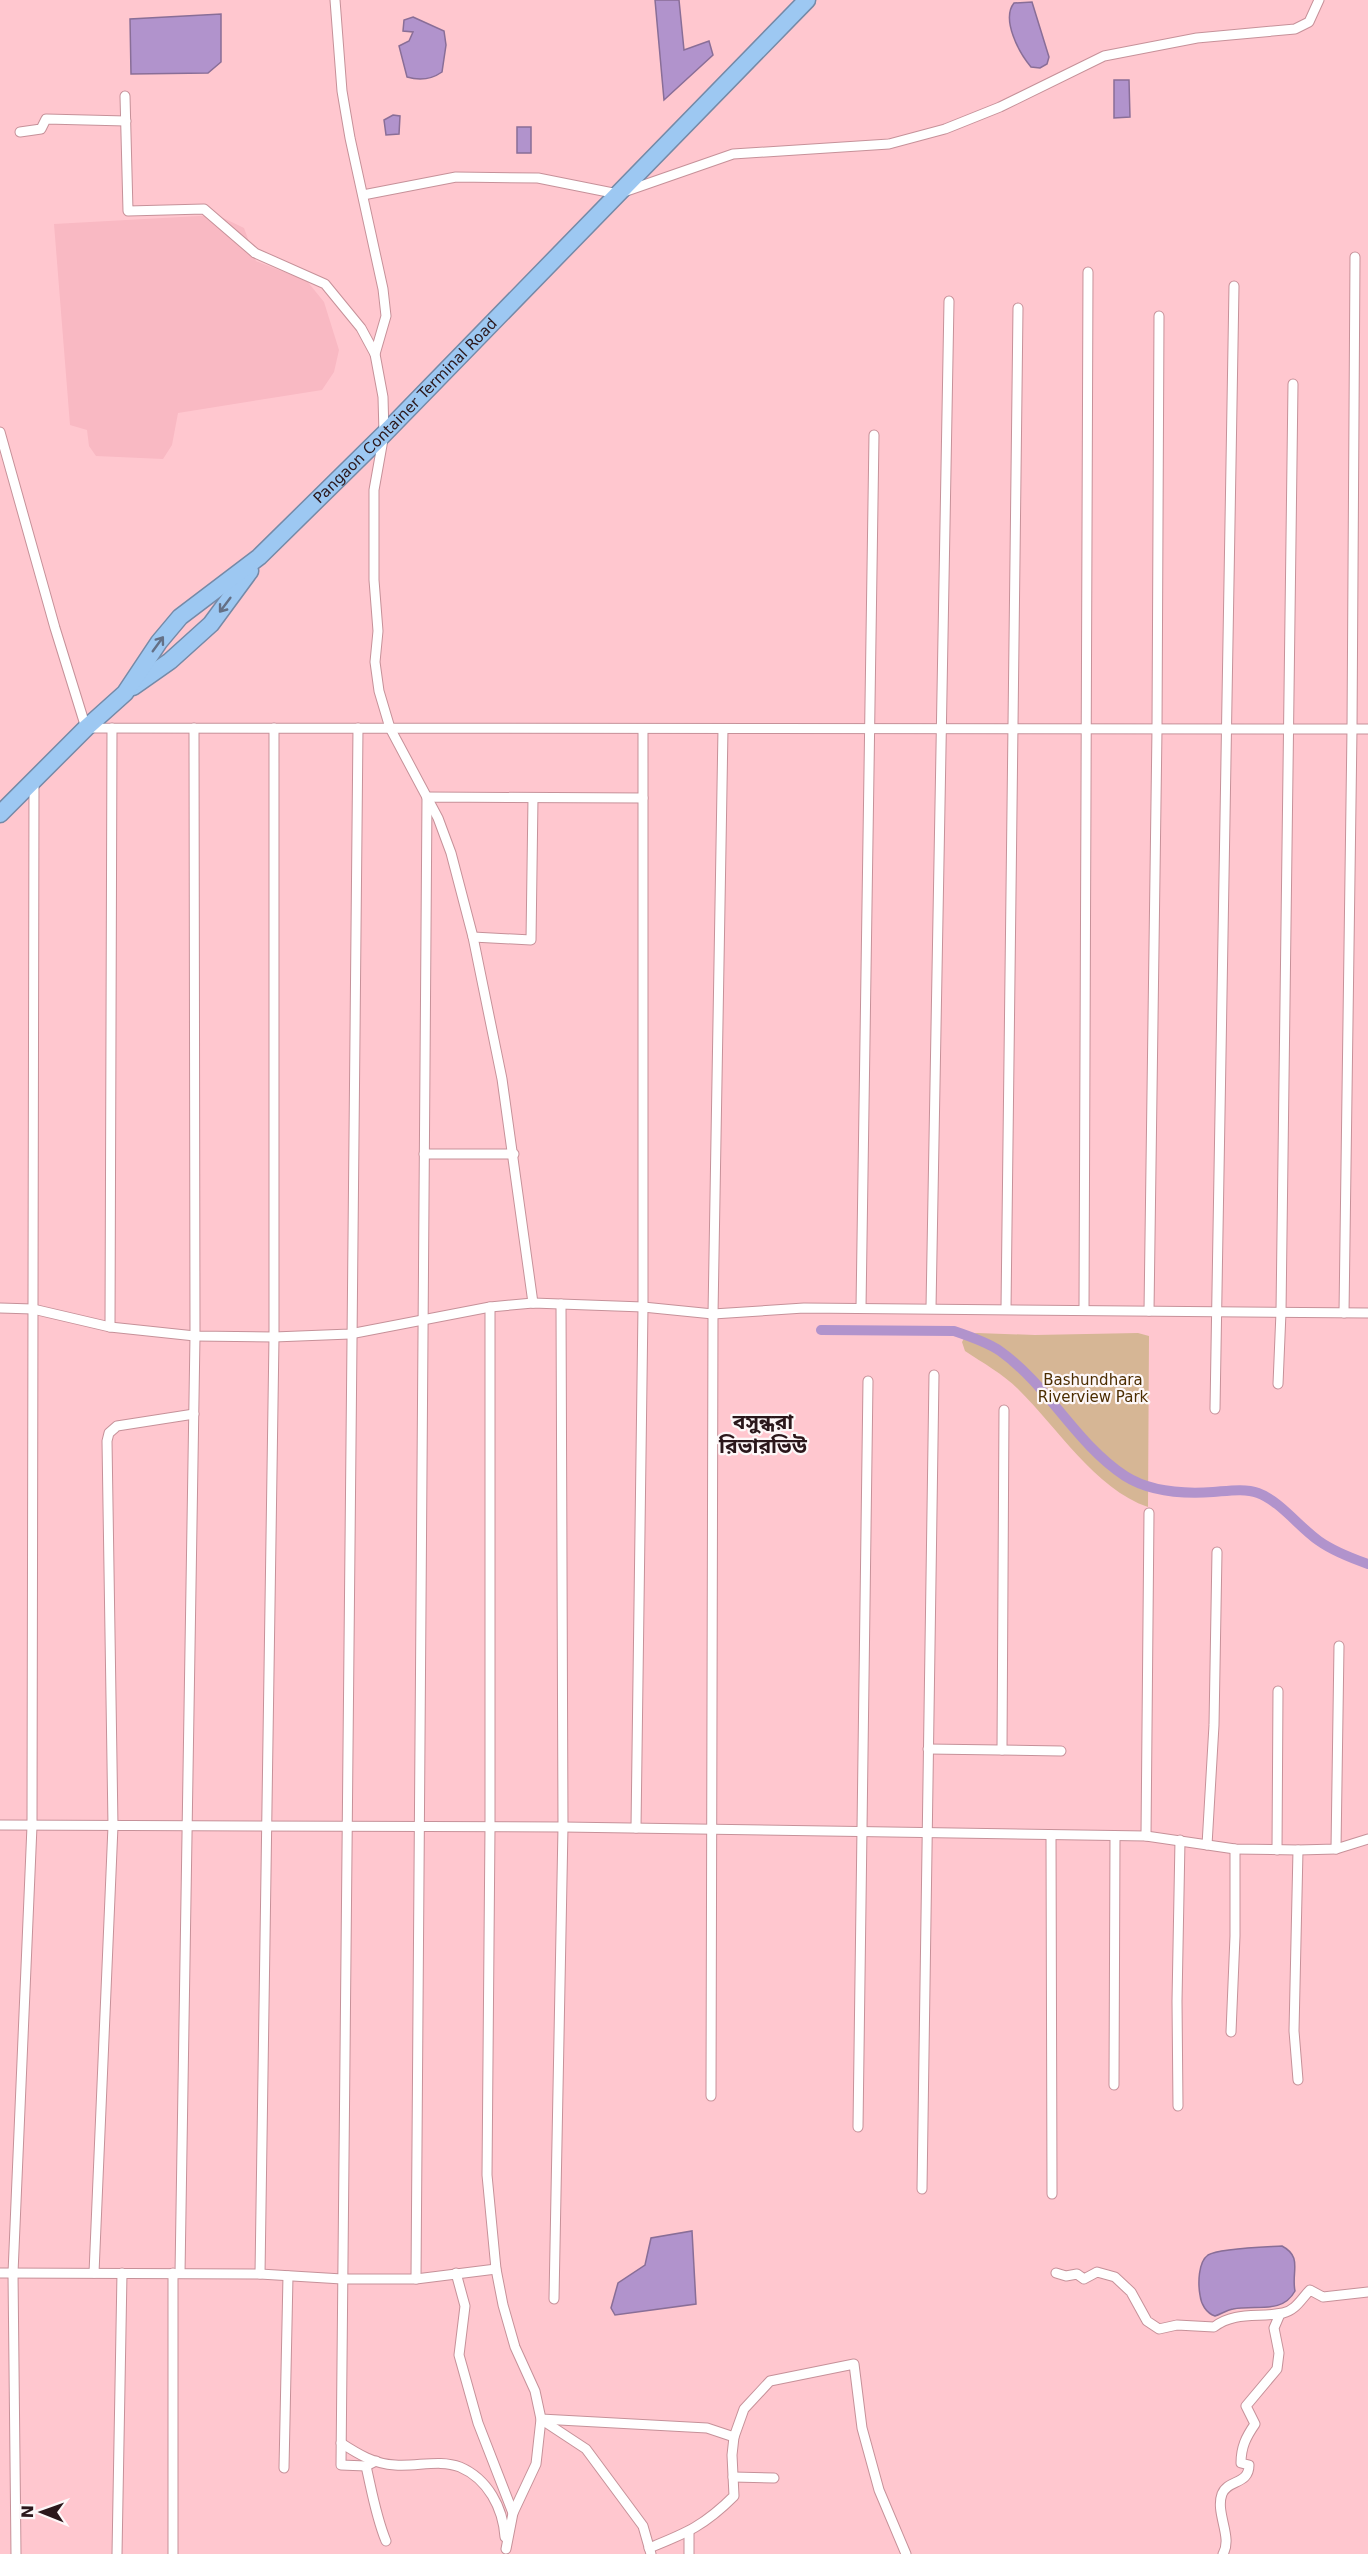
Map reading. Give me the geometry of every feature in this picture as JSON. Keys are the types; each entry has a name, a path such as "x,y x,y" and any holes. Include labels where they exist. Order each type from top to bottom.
{"highway":[{"name":"Pangaon Container Terminal Road","path":"0,814 86,728 125,693 159,642 180,617 259,557 384,434 807,0"},
{"path":"125,693 170,661 211,624 259,557"}],"street":[{"path":"336,0 342,91 383,289 386,316 375,354"},
{"path":"363,195 456,177 538,178 618,194 733,153 889,144 945,129 1000,107 1104,56 1197,38 1296,29 1309,22 1319,0"},
{"path":"125,96 128,211 204,209 255,253 326,284 361,328 375,354 383,397 384,434 374,490 374,580 378,631 375,662 379,691 390,728 427,797 451,853 473,937 502,1079 533,1303"},
{"path":"20,132 41,129 46,119 126,121"},
{"path":"1344,1312 1352,729 1355,257"},
{"path":"1084,1310 1088,273"},
{"path":"1215,1409 1234,286"},
{"path":"931,1308 949,301"},
{"path":"1006,1309 1018,308"},
{"path":"1149,1311 1157,729 1159,316"},
{"path":"1278,1384 1281,1312 1293,384"},
{"path":"0,432 55,628 86,728 1368,729"},
{"path":"861,1308 874,435"},
{"path":"110,1327 112,728"},
{"path":"173,2554 177,2273 189,1826 195,1336 194,728"},
{"path":"260,2274 274,1337 274,728"},
{"path":"358,728 350,1334 349,1827 340,2465 366,2466 376,2461"},
{"path":"636,1828 643,1307 643,729"},
{"path":"711,2096 713,1314 723,729"},
{"path":"16,2554 13,2273 32,1826 34,782"},
{"path":"427,797 643,798"},
{"path":"416,2279 427,797"},
{"path":"473,937 531,940 533,798"},
{"path":"424,1154 514,1154"},
{"path":"0,1308 33,1310 110,1327 195,1336 274,1337 350,1334 490,1307 533,1303 643,1307 713,1314 804,1308 1368,1313"},
{"path":"554,2300 563,1827 561,1304"},
{"path":"490,1307 487,2175 496,2269 503,2305 515,2348 535,2391 541,2420 536,2464 513,2513 507,2552"},
{"path":"922,2188 934,1375"},
{"path":"858,2127 868,1381"},
{"path":"1002,1750 1004,1410"},
{"path":"94,2272 113,1826 109,1433 117,1426 194,1414"},
{"path":"1146,1836 1149,1513"},
{"path":"1207,1845 1214,1725 1217,1552"},
{"path":"1336,1849 1339,1646"},
{"path":"1277,1850 1278,1691"},
{"path":"928,1749 1060,1751"},
{"path":"0,1826 563,1827 1051,1834 1146,1836 1235,1849 1277,1850 1336,1849 1368,1839"},
{"path":"1051,1834 1052,2194"},
{"path":"1114,2085 1115,1836"},
{"path":"1179,2106 1177,2001 1180,1840"},
{"path":"1231,2032 1235,1936 1235,1849"},
{"path":"1298,1850 1294,2031 1298,2080"},
{"path":"0,2272 260,2274 342,2279 416,2279 496,2269"},
{"path":"1056,2273 1066,2276 1077,2274 1084,2279 1096,2272 1115,2277 1131,2292 1147,2321 1159,2329 1177,2325 1214,2327 1222,2321 1240,2316 1289,2312 1303,2300 1310,2290 1323,2296 1368,2292"},
{"path":"117,2554 122,2273"},
{"path":"456,2274 465,2306 459,2355 478,2423 513,2513"},
{"path":"284,2468 288,2276"},
{"path":"1223,2554 1227,2545 1221,2520 1222,2495 1228,2486 1244,2479 1249,2472 1249,2465 1241,2463 1241,2450 1247,2435 1255,2424 1246,2406 1276,2369 1278,2353 1274,2328 1280,2314"},
{"path":"541,2420 586,2449 643,2526 650,2551 689,2532 713,2517 734,2496 732,2455 734,2438 744,2409 770,2381 854,2364 862,2428 879,2490 906,2554"},
{"path":"541,2420 707,2428 734,2438"},
{"path":"341,2443 365,2458 395,2465 428,2464 459,2467 490,2489 504,2522 507,2552"},
{"path":"366,2466 377,2506 376,2519 386,2541"},
{"path":"733,2477 774,2478"},
{"path":"689,2532 689,2554"}],"shaded area":[{"path":"655,0 679,0 684,50 709,41 713,55 664,100"},
{"path":"1032,2 1049,57 1047,64 1040,68 1031,67 1026,61 1013,36 1009,18 1014,3"},
{"path":"221,14 221,62 208,73 131,74 130,19"},
{"path":"413,17 444,31 446,45 442,72 430,78 407,77 399,46 409,41 413,32 403,31 404,20"},
{"path":"1114,80 1129,80 1130,117 1114,118"},
{"path":"393,115 400,116 399,134 386,135 384,120"},
{"path":"517,127 531,127 531,153 517,153"},
{"path":"217,215 244,228 256,261 307,281 324,302 339,350 334,372 322,390 178,413 172,445 163,459 96,456 89,446 87,430 70,425 54,224"},
{"path":"692,2231 696,2304 615,2315 611,2308 618,2283 645,2265 651,2238"},
{"path":"1282,2246 1292,2255 1295,2266 1295,2291 1290,2298 1275,2306 1233,2309 1215,2316 1203,2305 1199,2279 1202,2263 1208,2255 1233,2249"}],"green space":[{"name":"Bashundhara Riverview Park","path":"977,1333 1035,1335 1138,1333 1149,1336 1148,1507 1129,1498 1094,1472 1012,1384 965,1351 962,1342 966,1335"}],"waterway":[{"path":"821,1330 954,1331 984,1342 1017,1365 1091,1447 1125,1476 1145,1486 1168,1491 1202,1493 1253,1491 1282,1508 1324,1545 1368,1564"}],"district":[{"name":"বসুন্ধরা রিভারভিউ","path":"763,1434"}]}
